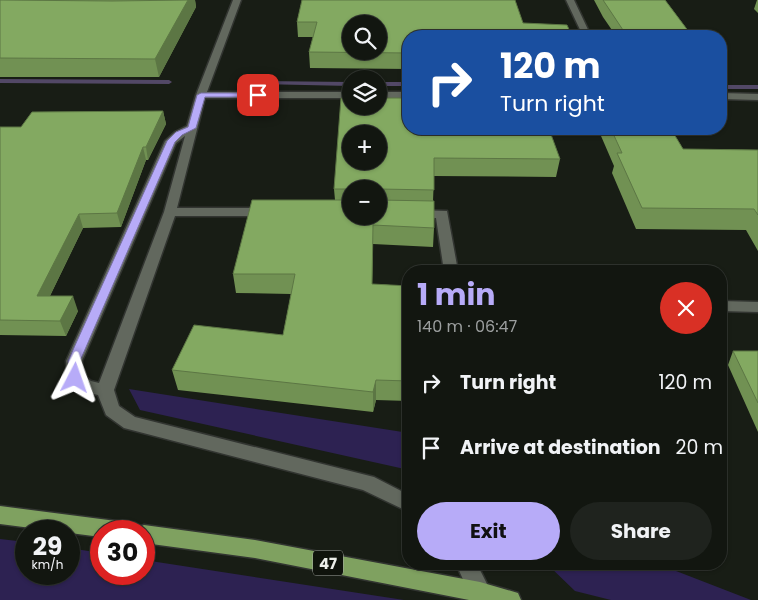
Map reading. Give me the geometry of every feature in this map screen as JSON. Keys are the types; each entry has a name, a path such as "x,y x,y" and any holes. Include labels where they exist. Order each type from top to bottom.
{"main road":[{"path":"0,516 90,527"},
{"name":"47","path":"155,535 255,549 480,592 510,600"}],"street":[{"path":"237,0 201,95 170,212 105,390 112,410 130,423 368,483 402,500"},
{"path":"570,0 584,30"},
{"path":"201,95 342,95"},
{"path":"387,95 402,95"},
{"path":"727,96 758,96"},
{"path":"105,390 86,387 75,378 74,361 171,141 179,134 192,128"},
{"path":"170,212 284,212"},
{"path":"387,213 442,214 451,265"},
{"path":"727,306 758,307"},
{"path":"469,570 480,592"}],"shaded area":[{"path":"129,389 402,432 402,468 140,410"},
{"path":"0,539 15,541 15,585 80,585 80,550 90,551 90,585 155,585 155,562 404,600 0,600"},
{"path":"553,570 674,570 751,600 611,600 575,591"}],"building":[{"path":"0,0 188,0 155,59 0,58"},
{"path":"302,0 515,0 523,23 567,25 569,30 402,30 402,53 387,53 387,15 342,15 342,52 309,52 317,22 297,22"},
{"path":"603,0 665,0 688,30 623,30"},
{"path":"341,98 342,115 387,115 387,98 402,98 402,135 551,135 560,159 434,158 434,190 387,189 387,180 342,180 342,189 334,189"},
{"path":"163,111 146,147 143,147 117,213 79,214 37,296 73,296 60,321 0,320 0,127 21,127 32,112"},
{"path":"614,135 675,135 683,149 758,150 758,215 754,209 642,208 617,153 622,153"},
{"path":"252,200 342,200 342,225 373,225 372,284 402,286 402,381 376,380 373,392 172,370 194,325 283,335 295,274 233,274"},
{"path":"387,200 434,201 434,228 373,225 387,225"},
{"path":"733,351 758,351 758,403"}],"waterway":[{"path":"0,81 169,82"},
{"path":"260,83 342,84"},
{"path":"387,84 402,84"},
{"path":"727,87 758,87"}],"route":[{"path":"75,378 74,361 171,141 179,134 192,128 201,95 258,95"}]}
